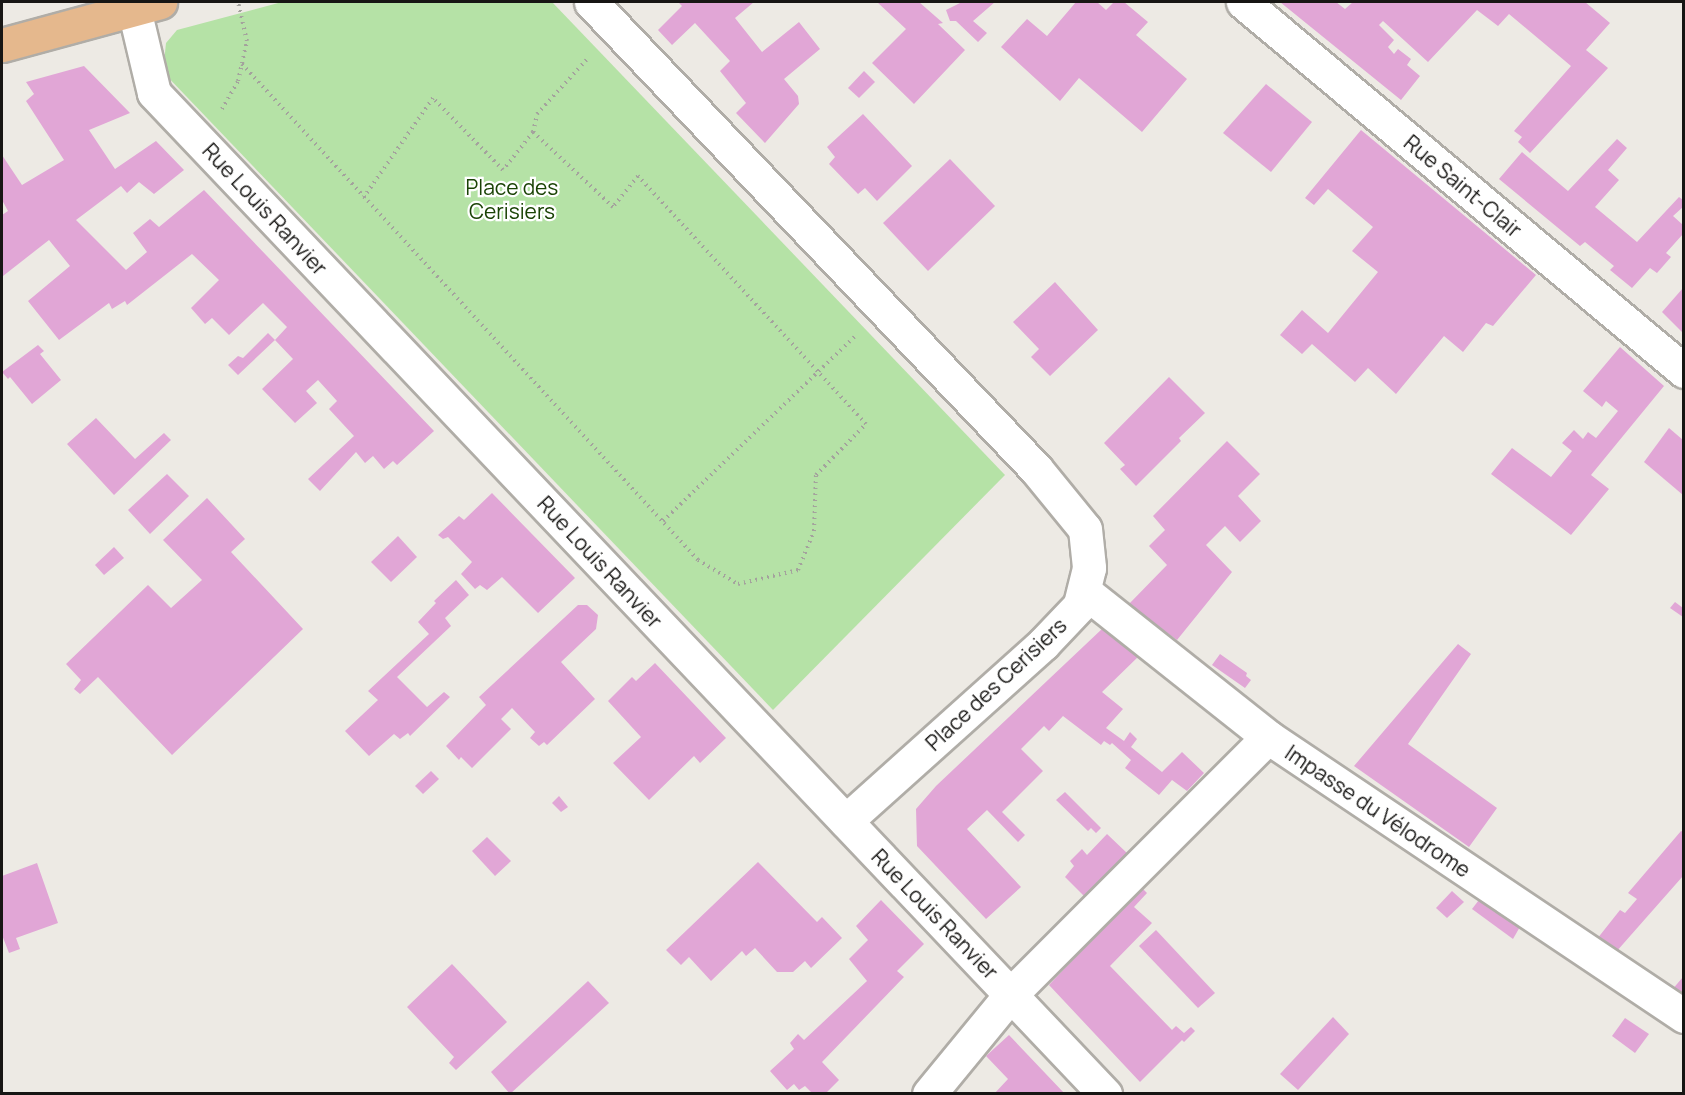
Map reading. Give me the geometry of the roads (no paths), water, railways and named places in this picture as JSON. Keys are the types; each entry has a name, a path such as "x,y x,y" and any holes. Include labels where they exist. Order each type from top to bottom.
{"main road":[{"path":"2,45 136,8"}],"street":[{"name":"Place des Cerisiers","path":"591,2 1036,469 1085,529 1089,568 1080,605 1043,644 846,820"},
{"name":"Rue Saint-Clair","path":"1243,2 1683,371"},
{"name":"Rue Louis Ranvier","path":"136,8 154,93 1105,1094"},
{"name":"Impasse du Vélodrome","path":"1084,591 1268,737 1683,1016"},
{"path":"929,1094 1011,994 1268,737"}]}
